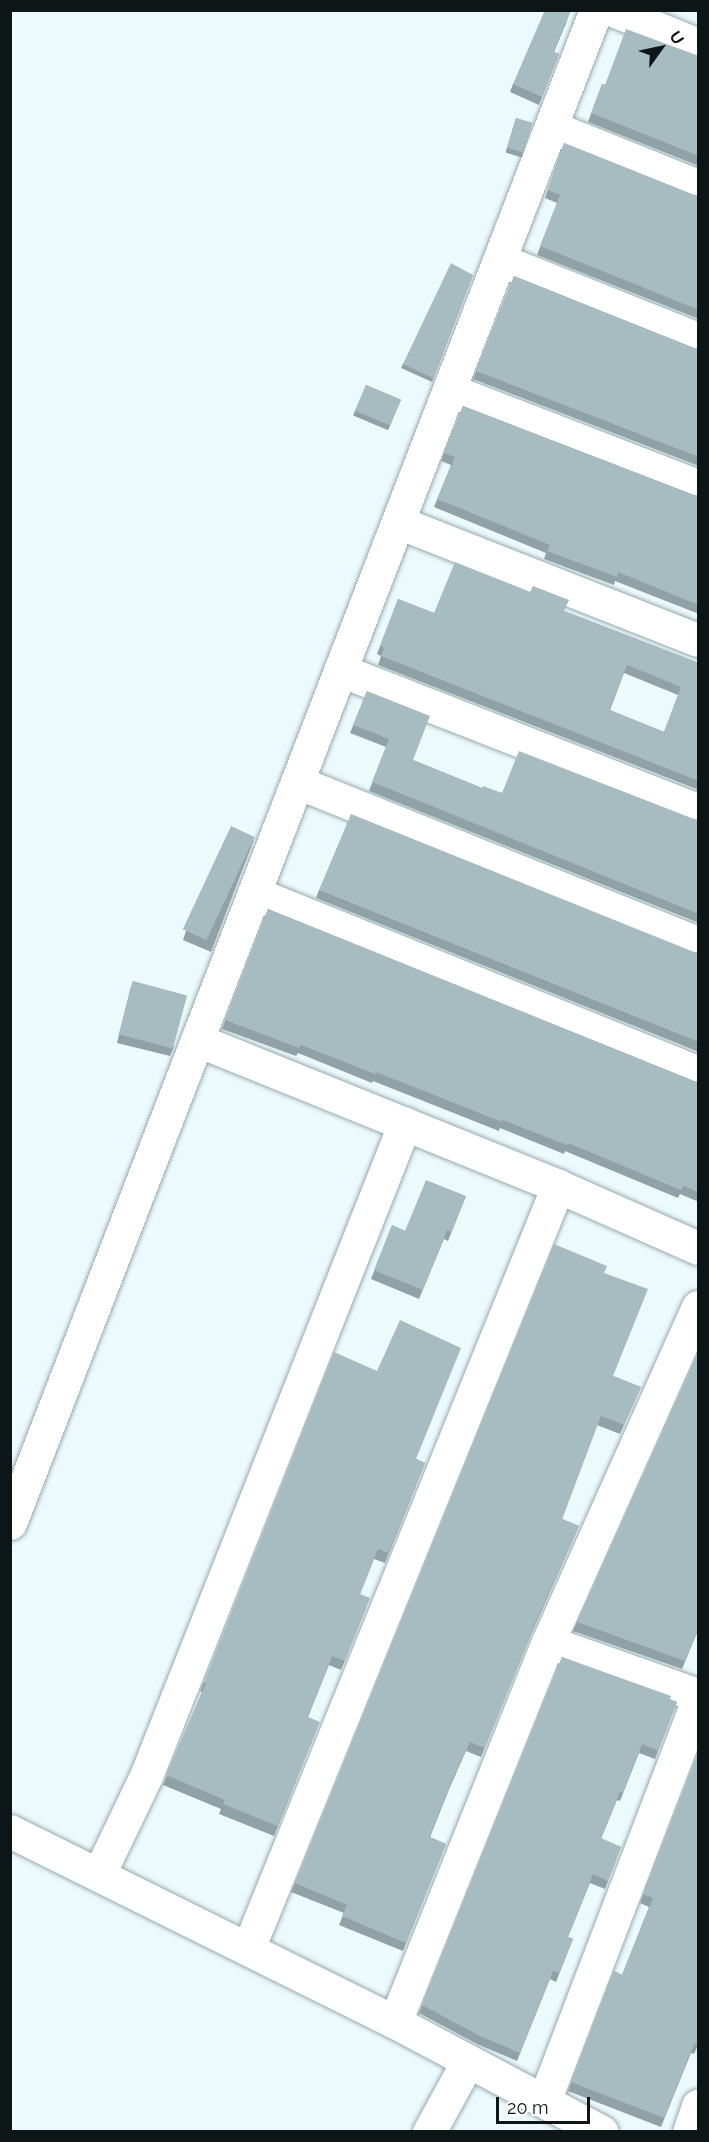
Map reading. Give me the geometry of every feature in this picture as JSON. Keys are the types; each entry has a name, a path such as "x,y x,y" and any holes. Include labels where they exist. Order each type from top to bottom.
{"street":[{"path":"10,1523 596,10"},
{"path":"613,10 699,45"},
{"path":"551,127 699,186"},
{"path":"500,260 699,339"},
{"path":"449,390 699,486"},
{"path":"398,522 699,640"},
{"path":"340,670 699,810"},
{"path":"297,782 699,942"},
{"path":"254,893 699,1072"},
{"path":"197,1040 558,1186 699,1248"},
{"path":"99,1874 146,1776 405,1123"},
{"path":"248,1949 558,1186"},
{"path":"395,2022 548,1642 699,1307"},
{"path":"548,1642 699,1695"},
{"path":"544,2101 699,1700"},
{"path":"10,1831 395,2022 602,2132"},
{"path":"429,2132 468,2061"},
{"path":"688,2132 699,2106"}],"building":[{"path":"545,10 571,11 553,52 559,54 542,97 513,84"},
{"path":"626,29 699,56 699,156 591,113 602,84 605,85"},
{"path":"516,118 532,123 523,153 507,148"},
{"path":"564,143 699,196 699,310 540,246 560,195 548,190"},
{"path":"451,263 473,275 433,378 403,364"},
{"path":"514,276 699,349 699,457 476,371"},
{"path":"366,385 401,400 390,426 355,411"},
{"path":"463,406 699,496 699,605 618,572 617,577 547,551 550,545 437,499 455,457 444,453"},
{"path":"455,562 530,592 533,586 569,600 564,611 699,663 699,781 381,656 384,648 380,646 398,599 434,613","holes":["627,665 681,687 664,732 609,710"]},
{"path":"367,691 430,716 413,760 482,788 483,786 502,793 519,751 699,820 699,914 372,782 389,739 353,725"},
{"path":"351,814 699,953 699,1042 319,890"},
{"path":"231,826 255,837 206,940 183,929"},
{"path":"268,909 699,1082 699,1192 683,1186 681,1190 568,1143 567,1145 503,1120 502,1122 376,1072 375,1074 301,1045 299,1048 225,1020"},
{"path":"133,981 187,995 173,1049 119,1034"},
{"path":"426,1180 466,1196 451,1232 447,1230 423,1290 374,1270 392,1225 405,1231"},
{"path":"554,1244 607,1266 604,1273 648,1289 613,1376 641,1387 624,1425 601,1416 562,1519 579,1526 534,1626 485,1748 470,1742 453,1778 429,1837 446,1844 406,1943 342,1916 347,1905 295,1883"},
{"path":"400,1320 461,1348 416,1459 425,1463 388,1553 378,1549 360,1594 370,1598 345,1661 332,1656 308,1717 320,1722 277,1826 223,1804 225,1800 166,1775 206,1683 204,1682 334,1352 377,1371"},
{"path":"699,1350 699,1627 685,1661 577,1622"},
{"path":"562,1657 671,1696 670,1699 677,1702 658,1751 642,1744 623,1793 620,1792 601,1838 621,1847 608,1881 593,1874 568,1937 573,1939 559,1973 553,1971 520,2053 480,2036 422,2005"},
{"path":"699,1751 699,2042 697,2045 694,2044 664,2118 571,2082 614,1971 622,1975 653,1898 643,1894"}]}
